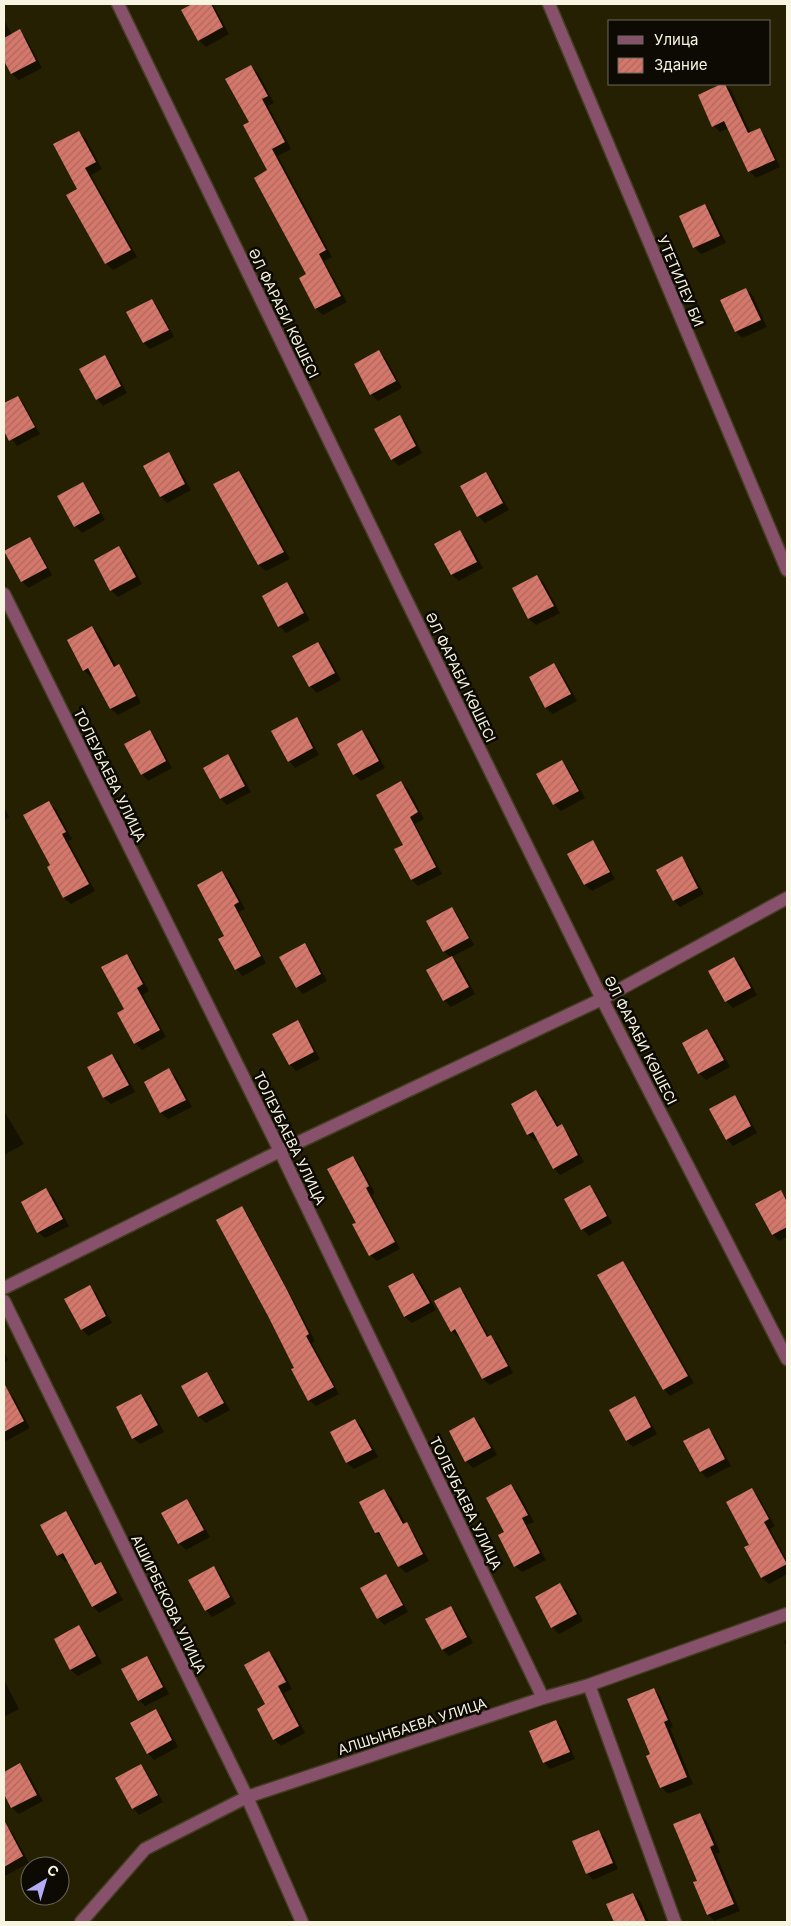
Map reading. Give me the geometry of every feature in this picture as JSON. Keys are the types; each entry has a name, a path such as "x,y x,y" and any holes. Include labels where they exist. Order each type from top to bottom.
{"street":[{"name":"ӘЛ ФАРАБИ КӨШЕСІ","path":"118,4 394,576 602,999 787,1359"},
{"name":"УТЕТИЛЕУ БИ","path":"549,4 787,570"},
{"name":"ТОЛЕУБАЕВА УЛИЦА","path":"4,594 280,1151 543,1698"},
{"path":"4,1288 280,1151 602,999 787,898"},
{"name":"АШИРБЕКОВА УЛИЦА","path":"4,1301 247,1797 302,1922"},
{"name":"АЛШЫНБАЕВА УЛИЦА","path":"81,1922 145,1849 247,1797 543,1698 589,1685 787,1614"},
{"path":"589,1685 675,1922"}],"building":[{"path":"192,4 211,4 223,27 198,41 181,10"},
{"path":"20,29 36,61 11,74 4,61 4,38"},
{"path":"251,65 268,96 262,99 285,142 272,149 326,250 319,254 341,296 315,309 299,278 306,274 254,178 267,170 243,125 249,122 225,79"},
{"path":"719,85 725,85 748,133 760,128 775,160 748,172 724,121 712,127 698,95"},
{"path":"79,131 96,162 85,168 131,250 105,264 66,195 77,189 53,144"},
{"path":"705,204 720,236 693,248 679,216"},
{"path":"746,288 761,320 735,332 720,300"},
{"path":"152,299 169,330 143,343 126,312"},
{"path":"379,350 396,381 370,395 354,364"},
{"path":"105,355 121,386 96,400 79,369"},
{"path":"18,396 35,427 9,441 4,431 4,403"},
{"path":"400,415 416,446 391,460 374,429"},
{"path":"169,452 185,484 160,497 143,466"},
{"path":"239,471 284,552 258,565 213,484"},
{"path":"486,472 503,503 477,517 460,486"},
{"path":"83,482 100,513 74,527 57,496"},
{"path":"460,530 477,562 451,575 434,544"},
{"path":"30,537 47,568 21,582 4,551"},
{"path":"119,546 136,577 110,591 94,560"},
{"path":"537,575 554,606 528,619 512,588"},
{"path":"287,582 304,613 278,627 262,596"},
{"path":"92,626 114,667 119,664 136,696 110,709 88,668 83,671 67,640"},
{"path":"318,642 335,673 309,687 292,656"},
{"path":"554,663 571,694 545,708 529,677"},
{"path":"297,717 313,748 288,762 271,731"},
{"path":"150,730 166,761 141,775 124,744"},
{"path":"362,730 379,761 353,775 337,744"},
{"path":"228,754 245,786 220,799 203,768"},
{"path":"562,760 579,791 553,805 536,774"},
{"path":"401,781 418,812 410,817 436,867 411,880 394,849 403,845 376,795"},
{"path":"49,801 66,832 62,834 89,884 63,898 47,867 50,865 23,815"},
{"path":"593,840 610,872 584,885 567,854"},
{"path":"682,856 698,888 673,901 656,870"},
{"path":"222,871 239,902 234,905 261,956 235,970 218,939 224,936 197,885"},
{"path":"452,907 469,938 443,952 426,921"},
{"path":"305,943 321,974 296,988 279,957"},
{"path":"127,954 143,984 137,988 160,1030 134,1044 117,1013 124,1009 101,967"},
{"path":"452,956 469,987 443,1001 426,970"},
{"path":"734,957 751,988 725,1002 708,971"},
{"path":"298,1020 314,1052 289,1065 272,1034"},
{"path":"707,1029 724,1060 698,1074 682,1043"},
{"path":"112,1054 129,1085 103,1098 87,1067"},
{"path":"169,1068 186,1100 160,1113 144,1082"},
{"path":"536,1090 557,1127 562,1124 578,1155 553,1169 533,1132 527,1135 511,1104"},
{"path":"735,1095 751,1126 726,1140 709,1109"},
{"path":"353,1156 369,1186 366,1188 395,1242 369,1256 352,1224 356,1223 327,1169"},
{"path":"590,1185 607,1216 581,1230 564,1199"},
{"path":"46,1188 63,1219 37,1233 21,1202"},
{"path":"781,1190 787,1202 787,1227 772,1235 755,1204"},
{"path":"242,1206 286,1288 309,1334 306,1336 334,1387 308,1401 291,1369 294,1368 268,1316 216,1220"},
{"path":"623,1261 688,1376 663,1390 597,1275"},
{"path":"413,1273 430,1303 404,1317 388,1286"},
{"path":"90,1285 106,1316 81,1330 64,1299"},
{"path":"460,1287 487,1337 491,1335 508,1366 482,1379 455,1329 451,1332 434,1301"},
{"path":"207,1372 224,1403 198,1417 181,1386"},
{"path":"4,1383 24,1421 4,1432"},
{"path":"141,1394 158,1425 132,1439 116,1407"},
{"path":"635,1396 651,1427 626,1441 609,1410"},
{"path":"474,1417 491,1448 465,1462 449,1431"},
{"path":"355,1419 372,1450 346,1463 330,1432"},
{"path":"709,1428 725,1459 700,1472 683,1441"},
{"path":"511,1484 528,1515 522,1518 540,1553 514,1567 498,1535 504,1532 486,1498"},
{"path":"752,1488 769,1519 764,1522 787,1564 761,1578 744,1547 749,1545 726,1502"},
{"path":"384,1489 403,1524 407,1522 423,1554 398,1567 379,1532 375,1533 359,1502"},
{"path":"187,1499 204,1530 178,1544 161,1513"},
{"path":"66,1511 95,1565 101,1562 117,1593 92,1607 63,1553 57,1556 40,1525"},
{"path":"214,1566 230,1597 205,1611 188,1580"},
{"path":"386,1574 403,1605 377,1619 360,1588"},
{"path":"560,1583 577,1614 551,1628 535,1597"},
{"path":"451,1606 467,1637 442,1650 425,1619"},
{"path":"79,1625 96,1656 70,1670 54,1639"},
{"path":"269,1651 286,1682 278,1686 299,1726 273,1740 257,1709 265,1704 244,1665"},
{"path":"147,1656 163,1687 138,1701 121,1669"},
{"path":"654,1688 668,1720 664,1722 687,1777 660,1788 646,1756 650,1754 627,1699"},
{"path":"156,1709 172,1740 147,1754 130,1723"},
{"path":"556,1720 570,1752 543,1763 529,1731"},
{"path":"20,1763 37,1795 11,1808 4,1794 4,1772"},
{"path":"141,1764 158,1795 132,1809 115,1778"},
{"path":"700,1813 714,1845 710,1847 734,1904 707,1915 693,1882 697,1881 673,1824"},
{"path":"4,1820 23,1856 20,1856 4,1867"},
{"path":"599,1830 613,1863 586,1874 572,1841"},
{"path":"633,1893 646,1922 614,1922 606,1904"}]}
